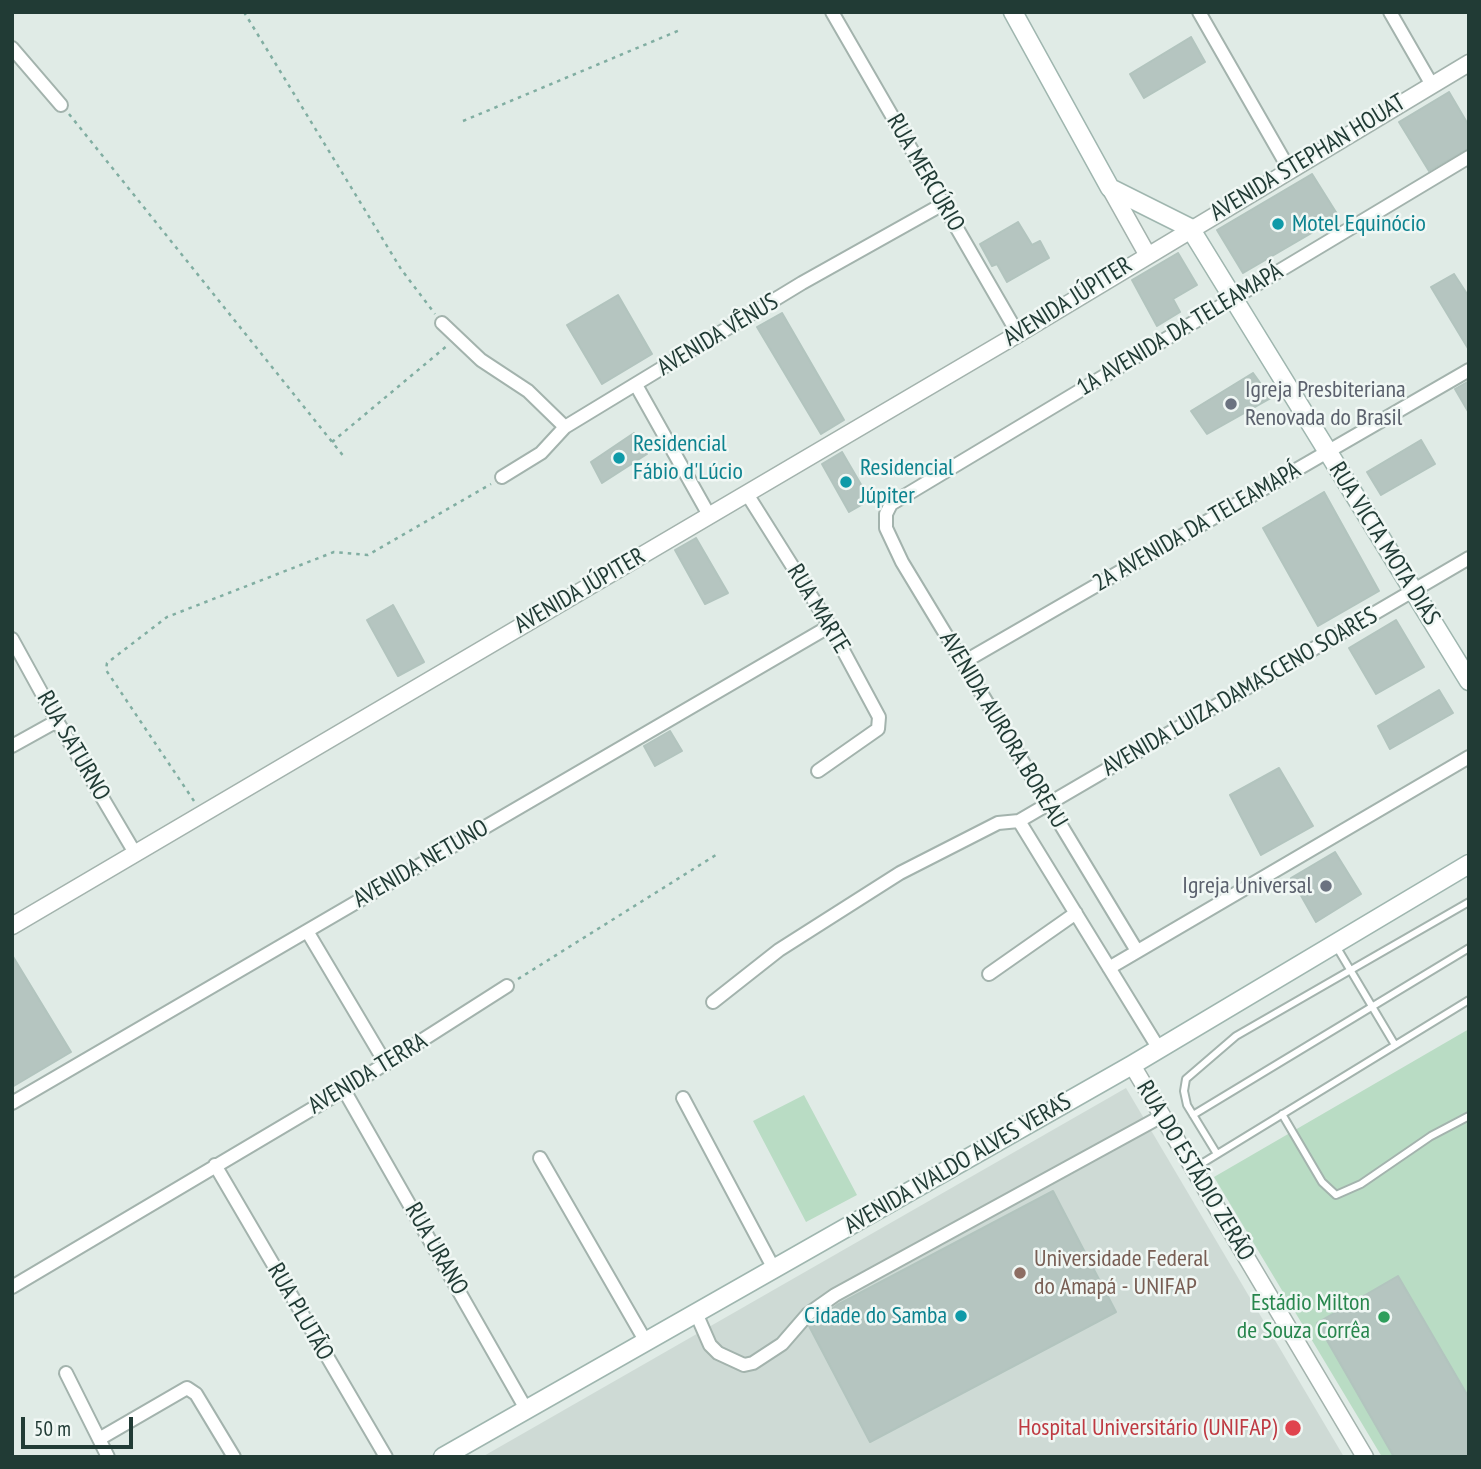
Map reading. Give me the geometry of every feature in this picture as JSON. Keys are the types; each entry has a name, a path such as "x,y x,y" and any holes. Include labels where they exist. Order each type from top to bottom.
{"main road":[{"path":"1013,12 1110,188 1190,228"},
{"name":"RUA VICTA MOTA DIAS","path":"1190,228 1469,681"},
{"name":"AVENIDA IVALDO ALVES VERAS","path":"443,1457 1132,1065 1469,864"}],"street":[{"name":"RUA MERCÚRIO","path":"832,12 1018,334"},
{"path":"1199,12 1289,169"},
{"path":"1390,12 1432,85"},
{"path":"12,48 61,104"},
{"name":"AVENIDA STEPHAN HOUAT","path":"1147,254 1469,63"},
{"name":"1A AVENIDA DA TELEAMAPÁ","path":"891,504 1469,157"},
{"path":"1110,188 1147,254"},
{"name":"AVENIDA VÊNUS","path":"502,477 541,453 565,427 802,284 943,204"},
{"name":"AVENIDA JÚPITER","path":"12,926 1018,334 1147,254"},
{"path":"443,325 481,360 528,391 565,427"},
{"name":"2A AVENIDA DA TELEAMAPÁ","path":"962,663 1469,370"},
{"path":"636,385 709,515"},
{"name":"RUA MARTE","path":"747,494 830,626 877,712 878,729 818,771"},
{"name":"AVENIDA AURORA BOREAU","path":"891,504 886,514 891,542 1137,951"},
{"name":"AVENIDA LUIZA DAMASCENO SOARES","path":"713,1002 779,950 900,873 998,823 1018,821 1469,558"},
{"name":"AVENIDA NETUNO","path":"12,1102 830,626"},
{"name":"RUA SATURNO","path":"12,639 135,853"},
{"path":"12,747 57,721"},
{"path":"1109,968 1469,757"},
{"path":"1018,821 1159,1049"},
{"path":"989,974 1076,914"},
{"path":"307,931 386,1064"},
{"name":"AVENIDA TERRA","path":"12,1287 344,1090 507,986"},
{"name":"RUA DO ESTÁDIO ZERÃO","path":"1132,1065 1365,1457"},
{"name":"RUA URANO","path":"344,1090 526,1409"},
{"path":"682,1098 774,1269"},
{"path":"696,1313 710,1345 718,1353 744,1365 753,1363 782,1344 808,1314 835,1295 1162,1116"},
{"path":"540,1158 646,1342"},
{"name":"RUA PLUTÃO","path":"215,1165 386,1457"},
{"path":"66,1373 108,1457"},
{"path":"99,1439 187,1388 197,1394 233,1457"}],"lane":[{"path":"1217,1154 1193,1115 1184,1091 1186,1079 1236,1036 1469,902"},
{"path":"1335,944 1395,1045"},
{"path":"1193,1115 1469,948"},
{"path":"1193,1169 1469,1000"},
{"path":"1282,1114 1322,1182 1336,1195 1361,1184 1431,1136 1469,1116"}],"path":[{"path":"244,12 401,269 443,325"},
{"path":"463,121 680,30"},
{"path":"61,104 345,458"},
{"path":"332,442 456,338"},
{"path":"201,813 166,755 106,670 107,663 167,617 334,552 368,555 502,477"},
{"path":"507,986 719,853"}],"shaded area":[{"name":"Universidade Federal do Amapá - UNIFAP","path":"1126,1088 1344,1457 482,1457"}],"green space":[{"name":"Estádio Milton de Souza Corrêa","path":"1469,1029 1469,1457 1382,1457 1214,1177"},
{"path":"804,1095 857,1195 806,1222 753,1121"}],"building":[{"path":"1191,37 1205,62 1144,98 1130,74"},
{"path":"1449,92 1469,126 1469,148 1429,171 1399,122"},
{"name":"Motel Equinócio","path":"1312,174 1339,217 1243,273 1217,230"},
{"path":"1018,222 1032,245 1040,241 1049,258 1007,282 997,264 992,266 980,244"},
{"path":"1178,253 1197,285 1173,299 1180,312 1157,326 1132,280"},
{"path":"1454,274 1469,297 1469,350 1431,287"},
{"path":"618,295 652,354 602,384 567,325"},
{"path":"782,313 844,420 821,434 757,327"},
{"name":"Igreja Presbiteriana Renovada do Brasil","path":"1253,373 1271,398 1207,434 1191,411"},
{"path":"1469,381 1469,413 1455,389"},
{"name":"Residencial Fábio d'Lúcio","path":"634,433 647,454 602,483 591,462"},
{"path":"1421,440 1435,464 1381,495 1367,472"},
{"name":"Residencial Júpiter","path":"842,452 870,500 849,512 822,464"},
{"path":"1324,492 1379,591 1318,626 1263,528"},
{"path":"696,538 728,593 705,604 675,550"},
{"path":"393,605 424,662 398,676 367,620"},
{"path":"1396,620 1424,667 1376,694 1349,648"},
{"path":"1439,690 1453,713 1390,749 1378,726"},
{"path":"670,731 682,751 655,766 644,746"},
{"path":"1279,768 1313,826 1261,855 1230,795"},
{"name":"Igreja Universal","path":"1335,852 1361,894 1316,922 1291,878"},
{"path":"12,955 71,1052 12,1087"},
{"name":"Cidade do Samba","path":"1053,1191 1116,1312 870,1442 809,1326 837,1305"},
{"path":"1398,1276 1469,1398 1469,1457 1394,1457 1317,1323"}],"place":[{"name":"Motel Equinócio","path":"1278,224"},
{"name":"Igreja Presbiteriana Renovada do Brasil","path":"1231,404"},
{"name":"Residencial Fábio d'Lúcio","path":"619,458"},
{"name":"Residencial Júpiter","path":"846,482"},
{"name":"Igreja Universal","path":"1326,886"},
{"name":"Universidade Federal do Amapá - UNIFAP","path":"1020,1273"},
{"name":"Cidade do Samba","path":"961,1316"},
{"name":"Estádio Milton de Souza Corrêa","path":"1384,1317"},
{"name":"Hospital Universitário (UNIFAP)","path":"1293,1428"}]}
